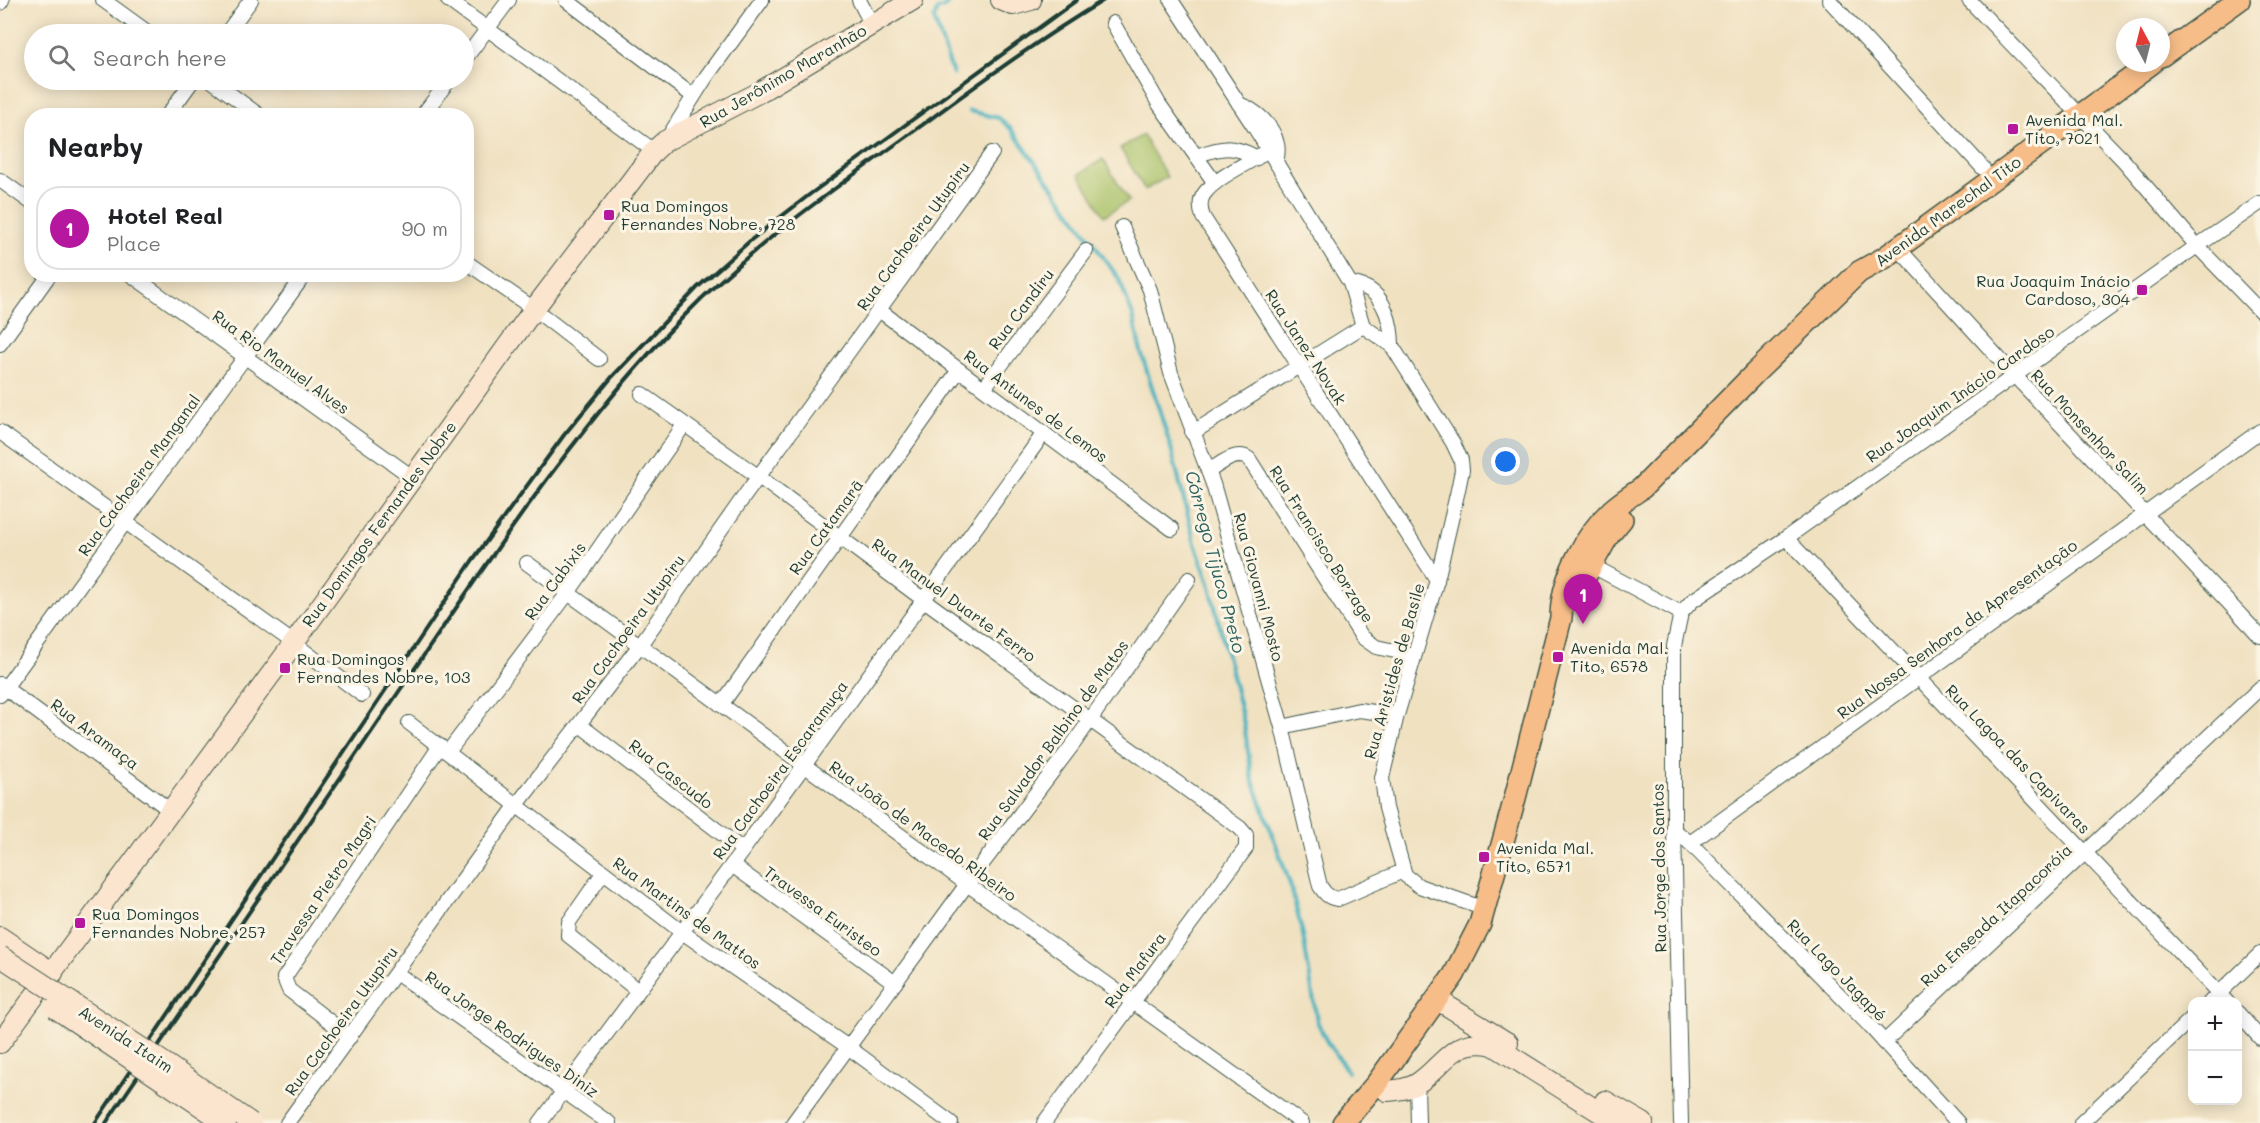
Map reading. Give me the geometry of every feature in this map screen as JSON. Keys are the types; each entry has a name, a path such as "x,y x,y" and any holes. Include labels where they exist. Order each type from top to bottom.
{"main road":[{"path":"2170,37 2219,0"},
{"path":"2170,50 2239,0"},
{"name":"Avenida Marechal Tito","path":"1859,272 1870,254 1953,199 2075,111 2122,72"},
{"name":"Avenida Marechal Tito","path":"1361,1123 1427,1037 1447,1006 1454,975 1480,924 1561,618 1571,605 1584,561 1608,536 1631,507 1642,488 1859,272 1898,248 1953,199 1983,168 2138,72"},
{"name":"Avenida Marechal Tito","path":"1343,1123 1447,1006"}],"street":[{"path":"103,0 136,24"},
{"path":"233,24 251,0"},
{"path":"447,0 486,29 660,146"},
{"path":"474,46 509,0"},
{"path":"566,0 693,96"},
{"name":"Rua Domingos Fernandes Nobre","path":"0,1043 7,1019 53,973 534,309 660,146 762,0"},
{"path":"859,0 872,25"},
{"name":"Rua Jerônimo Maranhão","path":"660,146 758,93 913,0"},
{"path":"1001,0 1013,5 1031,0"},
{"path":"1171,0 1239,104 1263,154"},
{"path":"1829,0 1983,168"},
{"path":"1969,0 2124,161 2197,246 2260,311"},
{"path":"1113,23 1159,104 1215,183"},
{"path":"173,108 186,90"},
{"path":"225,90 249,108"},
{"path":"428,108 442,90"},
{"path":"1239,104 1258,113 1275,138 1278,149 1276,163"},
{"path":"1196,156 1231,148 1263,154 1276,163 1350,283 1363,326 1392,346"},
{"name":"Rua Cachoeira Utupiru","path":"288,1123 516,806 640,645 992,153"},
{"name":"Rua Janez Novak","path":"1263,154 1215,183 1202,198 1200,209 1203,217 1437,579"},
{"path":"0,180 24,197"},
{"name":"Rua Joaquim Inácio Cardoso","path":"1681,613 1692,602 2260,203"},
{"name":"Rua Giovanni Mosto","path":"1122,227 1150,290 1162,343 1192,433 1209,471 1281,727 1320,886 1326,895 1332,899 1338,899 1403,871"},
{"name":"Rua Monsenhor Salim","path":"1898,248 2260,636"},
{"name":"Rua Candiru","path":"984,388 1086,251"},
{"path":"474,268 534,309 599,359"},
{"path":"0,344 44,282"},
{"name":"Rua Rio Manuel Alves","path":"141,282 412,477"},
{"name":"Rua Cachoeira Manganal","path":"2,689 299,282"},
{"path":"1350,283 1365,287 1379,301 1388,316 1392,329 1392,346"},
{"name":"Rua Antunes de Lemos","path":"879,310 1172,530"},
{"path":"1192,433 1363,326"},
{"name":"Rua Aristides de Basile","path":"1392,346 1453,443 1461,460 1462,470 1437,579 1383,769 1386,808 1403,871"},
{"name":"Rua Catamarã","path":"721,705 959,370"},
{"name":"Rua Manuel Duarte Ferro","path":"642,394 1091,719 1240,828 1246,835"},
{"name":"Rua Cabixis","path":"444,749 568,593 684,425"},
{"name":"Rua Nossa Senhora da Apresentação","path":"1690,843 2260,431"},
{"path":"0,432 294,643 362,695"},
{"name":"Rua Cachoeira Escaramuça","path":"540,1123 732,865 1044,433"},
{"name":"Rua Francisco Borzage","path":"1209,471 1234,456 1244,455 1249,459 1362,637 1376,647 1414,656"},
{"name":"Rua Lagoa das Capivaras","path":"1786,538 2085,854 2216,997"},
{"path":"1584,561 1681,613"},
{"name":"Rua João de Macedo Ribeiro","path":"527,563 967,884 1302,1123"},
{"name":"Rua Salvador Balbino de Matos","path":"793,1123 967,884 1091,719 1189,579"},
{"name":"Rua Jorge dos Santos","path":"1681,613 1674,646 1674,830 1681,1123"},
{"name":"Rua Enseada Itapacoróia","path":"1884,1042 2260,688"},
{"name":"Rua Aramaça","path":"2,689 171,811"},
{"path":"1281,727 1359,710 1397,716"},
{"name":"Rua Martins de Mattos","path":"409,723 682,932 848,1047 951,1123"},
{"name":"Rua Cascudo","path":"580,725 742,850"},
{"name":"Travessa Pietro Magri","path":"350,1036 289,990 284,978 444,749"},
{"path":"1674,830 1690,843"},
{"name":"Rua Mafura","path":"1044,1123 1132,1000 1201,911 1245,848 1246,835"},
{"name":"Rua Lago Jagapé","path":"1690,843 1884,1042 1958,1123"},
{"name":"Travessa Euristeo","path":"732,865 895,983"},
{"path":"1403,871 1411,881 1419,886 1485,909"},
{"path":"603,873 569,922 568,935 637,990"},
{"path":"0,937 53,973"},
{"path":"2220,997 2260,954"},
{"name":"Avenida Itaim","path":"0,956 252,1123"},
{"name":"Avenida Itaim","path":"0,972 226,1123"},
{"name":"Rua Jorge Rodrigues Diniz","path":"396,973 609,1123"},
{"path":"1447,1006 1466,1029 1466,1045"},
{"path":"1447,1006 1643,1123"},
{"path":"2242,1018 2260,1038"},
{"path":"2081,1123 2188,1023"},
{"path":"1387,1091 1417,1084 1444,1057 1466,1045 1483,1042 1493,1045 1617,1123"},
{"path":"1417,1084 1418,1123"}],"green space":[{"path":"1143,135 1167,177 1145,190 1120,148"},
{"path":"1103,159 1129,201 1104,216 1079,174"}],"waterway":[{"name":"Córrego Tijuco Preto","path":"949,0 946,6 937,10 934,19 953,74"},
{"name":"Córrego Tijuco Preto","path":"969,111 999,118 1011,129 1119,279 1133,316 1141,352 1171,448 1195,544 1209,583 1244,724 1252,778 1290,884 1303,935 1317,1021 1326,1040 1348,1072"}],"railway":[{"path":"95,1123 472,561 564,435 612,377 698,287 751,240 809,195 1077,0"},
{"path":"106,1123 501,543 570,449 644,359 709,291 790,223 1002,67 1104,0"}],"place":[{"name":"Avenida Mal. Tito, 7021","path":"2013,129"},
{"name":"Rua Domingos Fernandes Nobre, 728","path":"609,215"},
{"name":"Rua Joaquim Inácio Cardoso, 304","path":"2142,290"},
{"name":"Hotel Real","path":"1583,624"},
{"name":"Avenida Mal. Tito, 6578","path":"1558,657"},
{"name":"Rua Domingos Fernandes Nobre, 103","path":"285,668"},
{"name":"Avenida Mal. Tito, 6571","path":"1484,857"},
{"name":"Rua Domingos Fernandes Nobre, 257","path":"80,923"}]}
